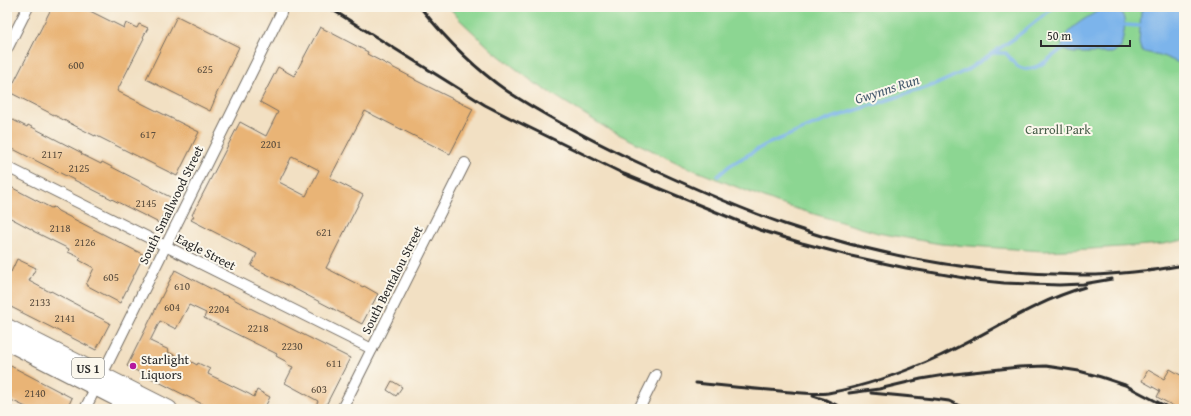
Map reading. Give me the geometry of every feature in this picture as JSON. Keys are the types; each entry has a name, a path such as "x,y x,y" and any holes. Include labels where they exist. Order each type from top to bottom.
{"main road":[{"name":"US 1","path":"7,327 99,381 138,409"},
{"name":"US 1","path":"7,342 169,409"}],"street":[{"path":"7,49 28,7"},
{"name":"South Smallwood Street","path":"85,409 281,13"},
{"name":"South Bentalou Street","path":"342,409 465,163"},
{"name":"Eagle Street","path":"7,167 372,349"},
{"path":"639,409 656,375"}],"green space":[{"name":"Carroll Park","path":"449,7 1184,7 1184,240 1163,244 1043,251 941,244 878,233 777,203 684,166 608,129 533,82 493,51 460,20"}],"water":[{"path":"1106,7 1116,7 1123,16 1124,32 1121,48 1112,53 1074,53 1066,51 1062,45 1066,34 1085,19"},
{"path":"1144,7 1184,7 1184,65 1160,55 1141,50 1139,43 1141,12"}],"building":[{"path":"52,7 82,7 124,28 126,23 137,28 139,24 148,28 117,91 199,132 177,176 9,92"},
{"path":"177,16 239,47 215,97 210,111 146,79"},
{"path":"320,27 368,52 367,54 415,80 473,109 450,154 365,111 330,178 363,195 326,268 378,294 362,324 251,266 257,254 191,220 194,216 192,215 240,122 266,136 278,112 260,102 278,67 294,76","holes":["292,156 319,170 306,196 279,182"]},
{"path":"7,117 27,127 28,125 82,153 81,154 101,164 102,162 172,198 159,223 7,146"},
{"path":"7,185 51,208 54,207 58,211 144,255 120,303 86,285 94,268 79,260 81,258 68,252 69,249 7,216"},
{"path":"17,259 36,268 29,281 50,292 51,291 110,323 96,350 7,305 7,270 11,272"},
{"path":"175,270 350,358 324,409 314,409 318,401 285,383 293,367 286,364 287,362 276,356 277,354 204,318 206,313 189,305 176,329 160,321 150,341 189,362 190,361 197,365 198,363 210,369 208,374 254,397 257,390 270,397 264,409 212,409 127,366"},
{"path":"7,364 72,398 67,409 30,409 7,398"},
{"path":"1170,369 1184,377 1184,409 1179,409 1157,397 1160,391 1142,381 1148,370 1164,379"},
{"path":"392,381 402,387 396,396 387,390"}],"waterway":[{"name":"Gwynns Run","path":"718,176 729,166 765,145 826,120 937,84 967,70 1015,38 1054,7"},
{"path":"1125,25 1140,26"},
{"path":"993,53 1006,53 1019,67 1031,69 1042,64 1063,48"}],"railway":[{"path":"328,7 485,105 624,174 760,230 851,256 906,268 976,280 1004,283 1059,285 1083,284 1112,279"},
{"path":"420,7 450,41 483,73 507,91 538,110 586,137 653,170 727,202 784,224 856,246 931,262 968,267 1043,274 1090,275 1154,270"},
{"path":"1149,271 1184,265"},
{"path":"696,383 817,394 857,387 886,378 927,362 1029,309 1066,293 1085,287"},
{"path":"849,393 879,389 945,375 1019,367 1046,366 1079,371 1125,385 1171,409"},
{"path":"871,393 949,401 966,409"},
{"path":"813,396 845,409"}],"place":[{"name":"Starlight Liquors","path":"133,366"}]}
